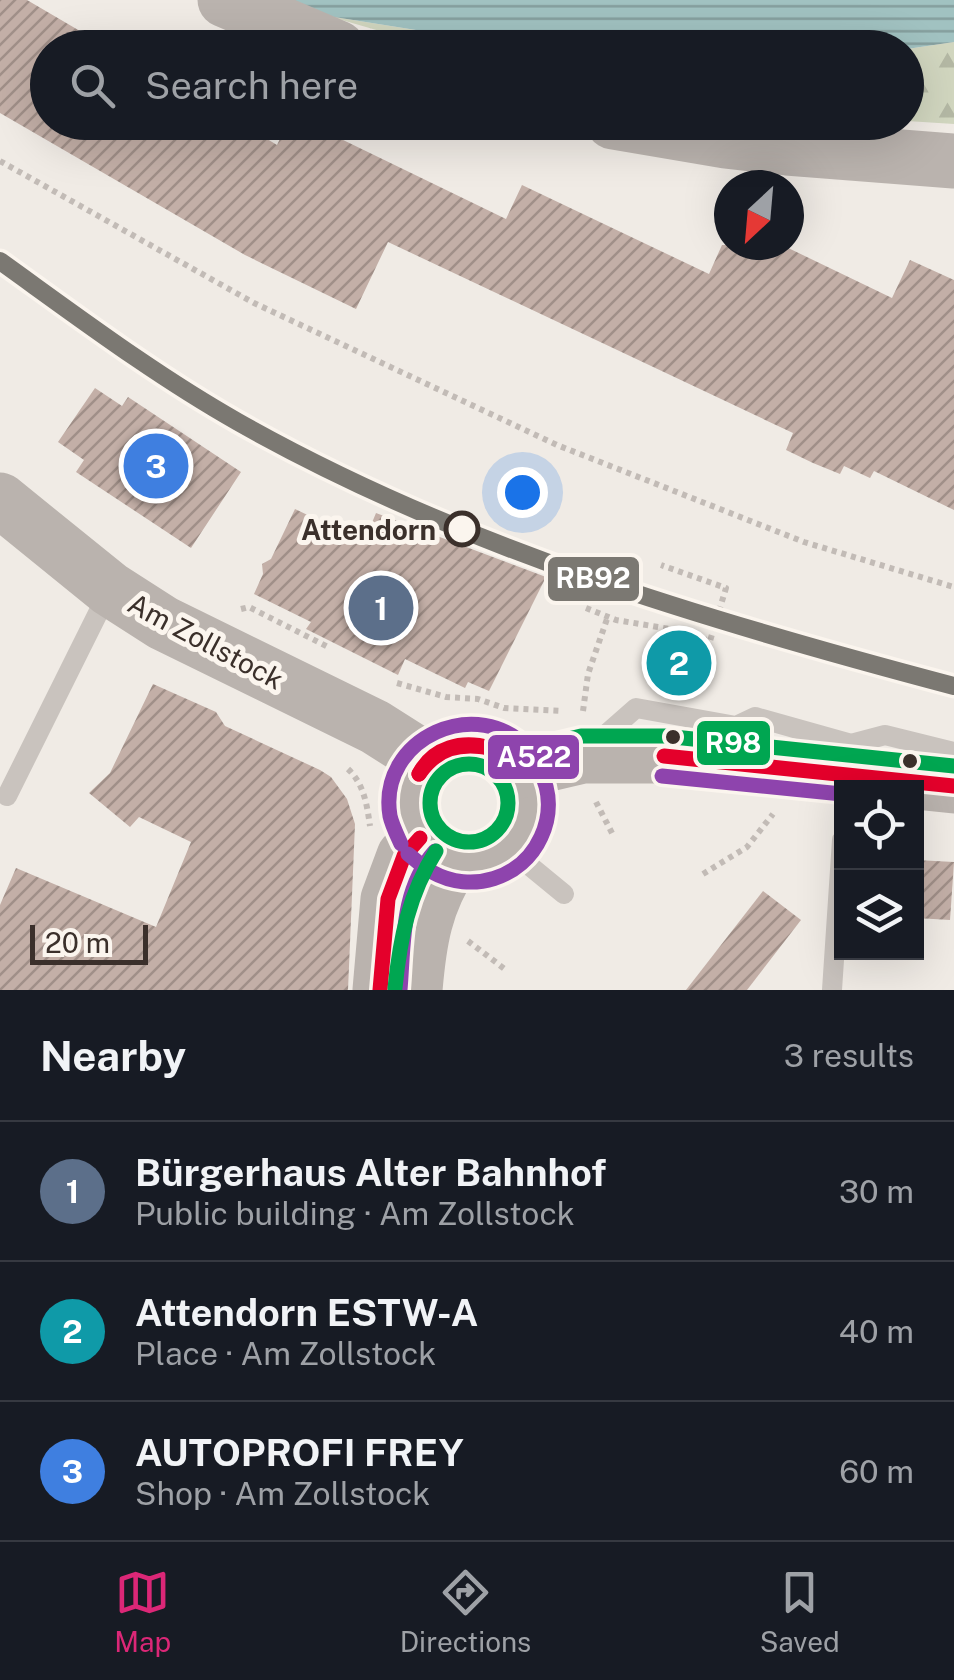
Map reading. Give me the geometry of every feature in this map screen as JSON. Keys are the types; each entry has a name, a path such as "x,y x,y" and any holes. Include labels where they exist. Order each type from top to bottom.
{"street":[{"path":"225,0 296,30"},
{"path":"730,140 954,161"},
{"name":"Am Zollstock","path":"0,500 110,589 163,623 375,727 427,760"},
{"path":"519,771 573,733 667,735 837,769 954,786"},
{"path":"414,846 482,862 496,857 520,836 526,820 529,803 519,771 493,748 458,744 427,760 417,773 409,806 414,846 438,885 420,938 414,990"},
{"path":"380,990 388,899 404,856 414,846"}],"lane":[{"path":"7,796 110,589"},
{"path":"837,769 884,734 954,752"},
{"path":"508,848 564,894"},
{"path":"832,990 840,870"}],"path":[{"path":"0,161 254,303 557,445 804,542 954,586"},
{"path":"586,608 616,620 676,630 710,641 726,588 661,565"},
{"path":"398,683 446,698 478,699 573,733"},
{"path":"344,766 362,790 370,823 414,846"},
{"path":"703,874 747,847 837,769"}],"green space":[{"path":"328,16 416,30 376,30"},
{"path":"954,42 954,124 924,122 924,46"}],"water":[{"path":"293,0 954,0 954,42 924,46 924,30 416,30 328,16"}],"building":[{"path":"0,0 27,0 78,30 30,30 30,130 0,113"},
{"path":"47,140 269,140 277,145 279,140 343,140 506,219 522,185 709,274 715,260 804,260 804,256 892,298 910,260 954,280 954,510 874,471 870,478 844,466 840,474 813,463 786,450 793,433 388,242 356,309 245,255"},
{"path":"95,388 122,406 128,397 241,472 191,548 76,472 84,460 58,442"},
{"path":"295,509 364,542 376,513 546,577 489,691 468,682 465,688 405,659 398,675 306,629 311,622 254,594 263,574 262,564 271,559"},
{"path":"661,635 711,651 698,690 648,675"},
{"path":"153,684 216,712 225,726 320,770 331,777 347,799 355,824 348,990 0,990 0,905 16,868 156,927 191,842 139,817 130,827 89,793 110,773"},
{"path":"924,860 954,862 950,920 924,918"},
{"path":"763,891 801,920 747,990 686,990"}],"transit line":[{"name":"RB92","path":"0,261 207,404 323,467 409,507 498,544 678,607 954,686"},
{"name":"A522","path":"401,844 390,816 390,788 399,765 415,746 436,732 460,725 485,725 509,734 532,753 544,779 548,812 541,837 521,863 494,879 463,882 432,872 408,854"},
{"name":"R98","path":"514,752 581,736 664,736 954,766"},
{"path":"419,774 432,757 449,748 490,748"},
{"path":"419,774 433,758 450,749 490,748"},
{"path":"664,756 954,786"},
{"name":"R98","path":"461,764 477,764 502,781 508,803 502,825 491,836 477,842 461,842 436,825 430,811 430,795 447,770 461,764"},
{"name":"A522","path":"662,776 834,793"},
{"path":"380,990 388,899 404,856 420,838"},
{"name":"A522","path":"400,990 410,899 435,851"},
{"name":"R98","path":"395,988 407,917 436,851"}],"place":[{"name":"AUTOPROFI FREY","path":"156,466"},
{"name":"Attendorn","path":"462,529"},
{"name":"Bürgerhaus Alter Bahnhof","path":"381,608"},
{"name":"Attendorn ESTW-A","path":"679,663"}]}
